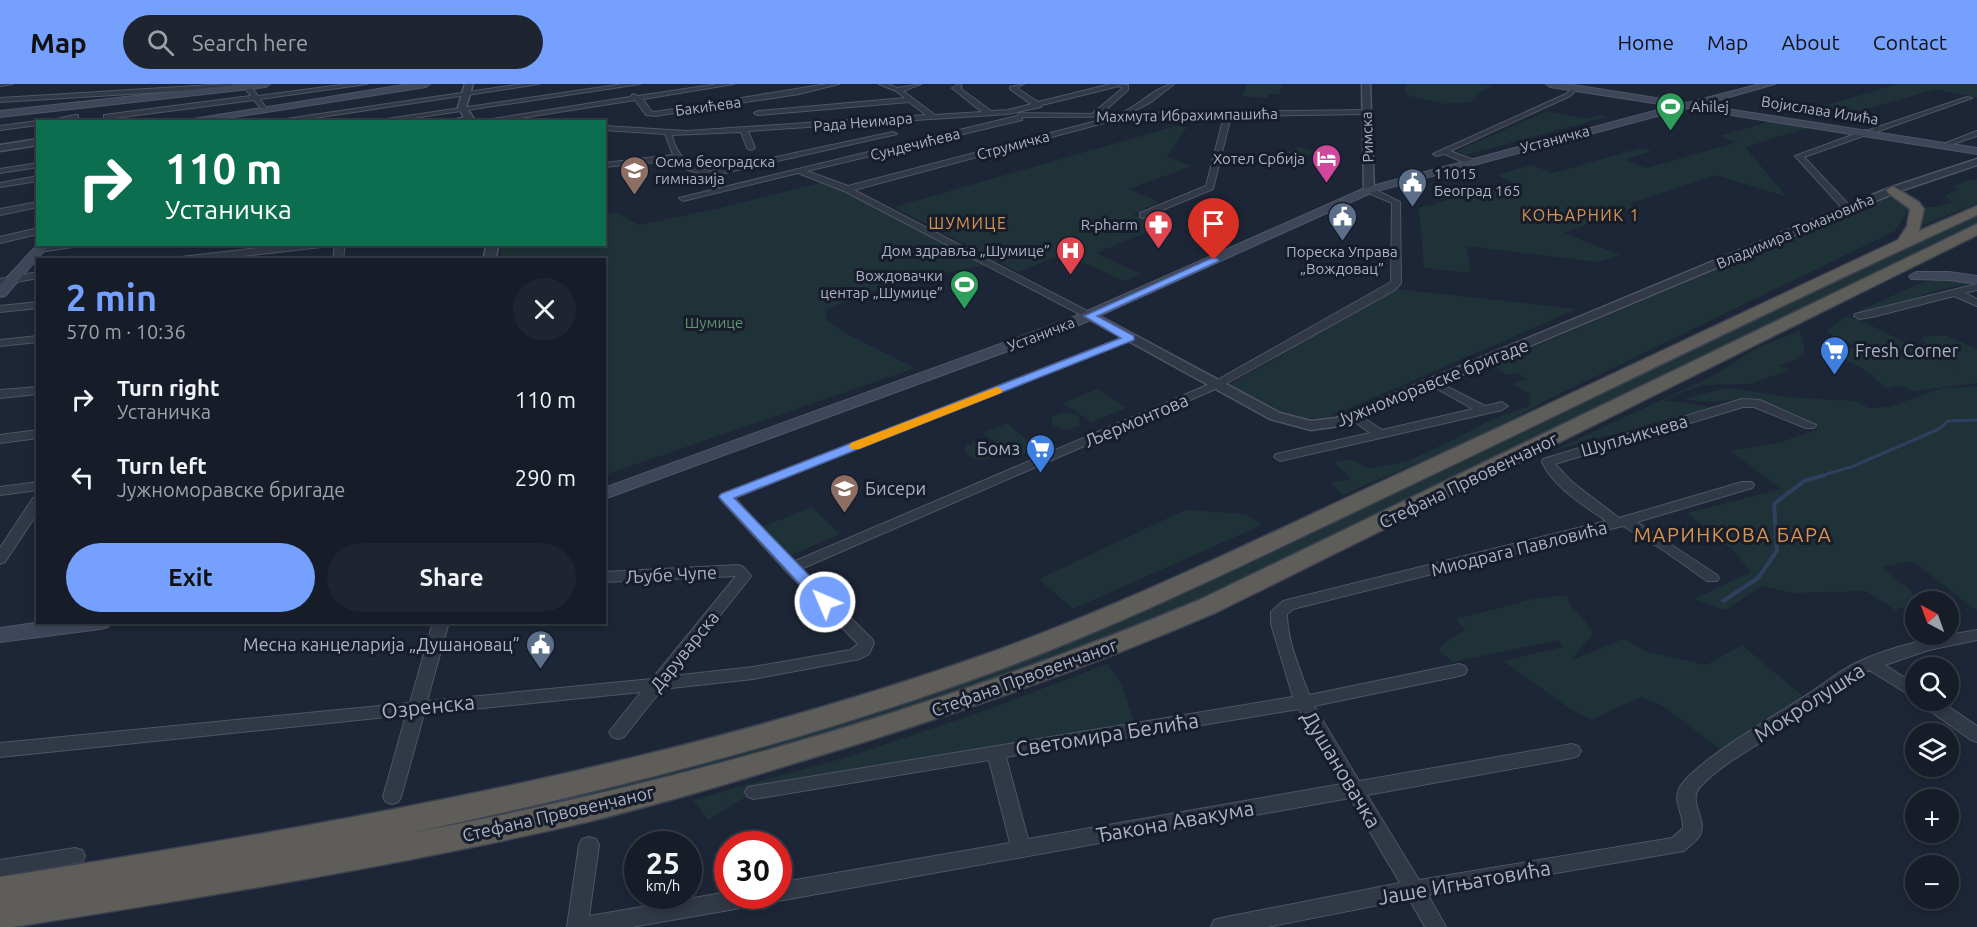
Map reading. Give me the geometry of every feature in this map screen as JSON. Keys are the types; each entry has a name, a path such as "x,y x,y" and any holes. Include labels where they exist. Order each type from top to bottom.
{"highway":[{"path":"1893,190 1917,209 1917,215 1904,244"},
{"path":"1878,196 1908,200"},
{"name":"Стефана Првовенчаног","path":"0,892 356,831 557,789 791,727 997,660 1095,621 1242,556 1977,210"},
{"name":"Стефана Првовенчаног","path":"0,914 400,848 589,808 738,769 881,728 970,699 1080,659 1208,606 1977,229"},
{"path":"1769,332 1823,317 1872,297 1977,246"}],"main road":[{"path":"0,114 266,84"},
{"path":"193,120 426,84"},
{"name":"Војислава Илића","path":"1550,84 1739,109 1977,149"},
{"name":"Устаничка","path":"606,493 1089,316 1369,190 1639,117 1748,84"},
{"name":"Устаничка","path":"1639,117 1662,108 1719,98 1771,84"},
{"name":"Војислава Илића","path":"1573,88 1870,131"},
{"path":"1646,98 1661,103 1664,106 1662,108"},
{"path":"1719,98 1723,104 1739,109"},
{"path":"74,119 77,105"},
{"path":"1945,144 1966,153 1972,161"},
{"path":"1369,175 1386,181 1404,180"},
{"path":"0,293 42,247"},
{"path":"1916,276 1949,276 1977,280"},
{"path":"0,635 85,624"}],"street":[{"path":"0,84 10,84"},
{"path":"77,105 95,84"},
{"path":"107,117 364,84"},
{"path":"281,120 468,88 536,84"},
{"path":"381,120 637,84"},
{"path":"462,107 473,120 638,99 731,84 755,99"},
{"name":"Бакићева","path":"638,99 651,114 755,99 836,84"},
{"path":"882,84 898,90 932,116"},
{"path":"898,90 918,84"},
{"path":"1021,84 1012,88 1039,106"},
{"name":"Струмичка","path":"847,189 1120,115 1149,101 1171,84"},
{"name":"Римска","path":"1366,84 1369,190"},
{"path":"958,85 955,89 990,114"},
{"path":"1094,116 1119,85"},
{"name":"Рада Неимара","path":"606,128 629,127 670,133 990,114 1039,106 1119,85"},
{"path":"0,100 203,86 248,86 263,109"},
{"path":"615,87 638,99"},
{"path":"462,107 468,88"},
{"name":"Устаничка","path":"1471,162 1441,153 1573,88"},
{"path":"1848,208 1799,156 1969,98"},
{"path":"758,113 910,100"},
{"name":"Махмута Ибрахимпашића","path":"1008,112 1030,116 1094,116 1366,112"},
{"path":"1143,215 1210,187 1228,113"},
{"name":"Сундечићева","path":"744,182 800,171 1030,116"},
{"path":"709,174 893,134 875,122"},
{"path":"0,128 36,123"},
{"path":"744,130 751,148"},
{"path":"670,133 668,136 677,157 684,165 709,174 744,182"},
{"path":"1945,144 1977,134"},
{"path":"0,148 36,142"},
{"name":"Владимира Томановића","path":"1649,292 1848,208 1972,161 1977,156"},
{"path":"606,165 677,157"},
{"path":"0,171 36,165"},
{"path":"800,171 847,189 1089,316"},
{"path":"0,185 36,178"},
{"path":"683,198 744,182"},
{"name":"Љермонтова","path":"791,568 1216,385 1395,285 1396,202 1369,190"},
{"path":"0,212 36,204"},
{"path":"0,240 36,231"},
{"path":"42,247 57,246"},
{"path":"202,258 304,246"},
{"path":"0,282 36,275"},
{"path":"1859,316 1977,287"},
{"name":"Јужноморавске бригаде","path":"1089,316 1275,416 1311,426 1325,425 1355,416 1649,292"},
{"path":"1954,292 1977,303"},
{"path":"0,309 36,305"},
{"name":"Устаничка","path":"791,568 726,497 1130,338"},
{"path":"0,343 36,339"},
{"path":"1434,383 1483,410"},
{"path":"0,394 36,390"},
{"name":"Шупљикчева","path":"1621,522 1558,476 1548,466 1548,462 1742,403 1756,404 1776,410 1810,425"},
{"path":"1280,457 1502,406"},
{"path":"1355,416 1379,433"},
{"path":"0,439 36,434"},
{"name":"Миодрага Павловића","path":"1288,605 1621,522 1747,485"},
{"path":"0,491 36,486"},
{"path":"1,555 36,504"},
{"path":"1621,522 1668,547 1712,578"},
{"name":"Озренска","path":"0,750 753,673 854,655 863,650 866,643 791,568"},
{"name":"Љубе Чупе","path":"606,577 738,570"},
{"name":"Даруварска","path":"618,732 744,576 738,570"},
{"name":"Душановачка","path":"1288,605 1279,612 1279,624 1303,702 1436,927"},
{"path":"392,797 440,624"},
{"name":"Мокролушка","path":"1693,821 1686,796 1694,781 1855,669 1927,645 1977,635"},
{"path":"1870,663 1905,686"},
{"name":"Светомира Белића","path":"754,792 1303,702 1459,670"},
{"path":"1942,711 1977,735"},
{"path":"996,752 1021,849"},
{"name":"Ђакона Авакума","path":"792,890 1572,752"},
{"name":"Јаше Игњатовића","path":"1221,927 1414,889 1666,848 1677,845 1690,836 1693,821"},
{"path":"589,844 578,927 714,904"},
{"path":"0,868 75,856"}],"green space":[{"path":"1247,84 1282,84 1280,94 1269,94 1267,98 1243,96"},
{"path":"1405,84 1493,86 1480,93 1472,102 1445,104 1409,96 1405,92"},
{"path":"1898,84 1977,84 1977,98 1936,89 1854,113 1823,106"},
{"path":"1547,111 1586,119 1599,115 1607,117 1466,155 1456,151"},
{"path":"1775,120 1814,126 1745,147 1787,197 1715,175 1628,204 1635,207 1564,233 1620,255 1598,262 1466,246 1471,273 1424,268 1419,208 1512,182 1497,175 1531,165 1553,173 1640,148 1652,151 1624,160 1646,168 1737,142 1719,136"},
{"path":"1179,125 1187,127 1167,157 1192,166 1129,189 1160,202 1133,214 1162,226 1096,253 1141,274 1124,281 1064,254 1018,272 894,207"},
{"path":"1300,147 1317,152 1287,163 1271,158"},
{"path":"1977,179 1977,203 1920,226 1924,207 1936,207 1953,202 1944,196 1960,189 1954,187 1967,180"},
{"name":"Шумице","path":"824,182 987,265 905,282 865,294 826,310 826,319 849,335 915,368 606,475 606,258 500,258 501,246 606,246 606,214 616,212 639,225"},
{"path":"1884,197 1905,201 1911,206 1895,231 1446,451 1343,495 1330,483 1352,479 1334,462 1351,459 1370,469 1408,461 1488,421 1529,406 1530,394 1511,384 1526,379 1516,373 1506,375 1492,365"},
{"path":"1977,215 1977,224 1285,562 1128,631 845,731 613,793 370,846 350,844 781,738 1274,550"},
{"path":"1943,278 1977,282 1942,289 1864,314 1858,311 1921,283"},
{"path":"1396,289 1577,309 1327,418 1293,418 1229,385"},
{"path":"1846,316 1862,321 1959,369 1912,344 1926,344 1922,337 1945,335 1977,349 1977,383 1914,391 1898,385 1886,389 1869,373 1835,355 1855,346 1826,332"},
{"path":"1800,330 1805,353 1796,360 1780,365 1789,370 1750,384 1702,385 1664,400 1713,407 1552,451 1709,378 1757,348"},
{"path":"1977,387 1977,611 1959,597 1959,591 1951,591 1912,561 1882,567 1911,591 1905,591 1905,607 1895,610 1866,591 1792,593 1761,586 1726,610 1694,599 1751,572 1732,549 1687,513 1781,489 1730,451 1781,442 1818,429 1774,408 1743,399 1707,402 1684,399 1726,388 1798,398 1857,401 1868,408 1889,407 1943,388"},
{"path":"1097,389 1126,408 1092,422 1063,403"},
{"path":"1065,412 1079,416 1080,425 1066,429 1052,424 1052,416"},
{"path":"1007,423 1036,448 1016,457 983,433"},
{"path":"984,441 996,446 998,452 982,460 973,458 965,452 966,446"},
{"path":"812,507 840,534 789,556 762,527"},
{"path":"1185,510 1246,514 1262,525 1073,609 1039,579"},
{"path":"1567,595 1569,603 1594,632 1571,660 1623,639 1648,652 1706,665 1742,645 1808,700 1728,755 1663,706 1641,697 1591,720 1569,708 1503,661 1563,647 1559,640 1453,662 1438,650 1465,630 1456,619 1533,599"},
{"path":"1107,664 1121,682 1134,722 754,792 708,820 693,800 844,758 981,712"}],"waterway":[{"path":"1820,476 1851,467 1939,429 1948,421 1977,420"},
{"path":"1723,601 1758,578 1777,551 1774,504 1804,481 1825,475"}],"slow traffic":[{"path":"855,446 997,390"}],"place":[{"name":"Ahilej","path":"1670,132"},
{"name":"Хотел Србија","path":"1326,184"},
{"name":"Осма београдска гимназија","path":"634,196"},
{"name":"11015 Београд 165","path":"1413,208"},
{"name":"Пореска Управа „Вождовац”","path":"1342,242"},
{"name":"R-pharm","path":"1159,250"},
{"name":"Дом здравља „Шумице”","path":"1071,276"},
{"name":"Вождовачки центар „Шумице”","path":"964,310"},
{"name":"Fresh Corner","path":"1834,376"},
{"name":"Бомз","path":"1041,474"},
{"name":"Бисери","path":"844,514"},
{"name":"Месна канцеларија „Душановац”","path":"541,670"}],"district":[{"name":"КОЊАРНИК 1","path":"1581,215"},
{"name":"ШУМИЦЕ","path":"968,223"},
{"name":"МАРИНКОВА БАРА","path":"1733,534"}],"route":[{"path":"825,602 726,497 1130,338 1089,316 1214,260"}]}
